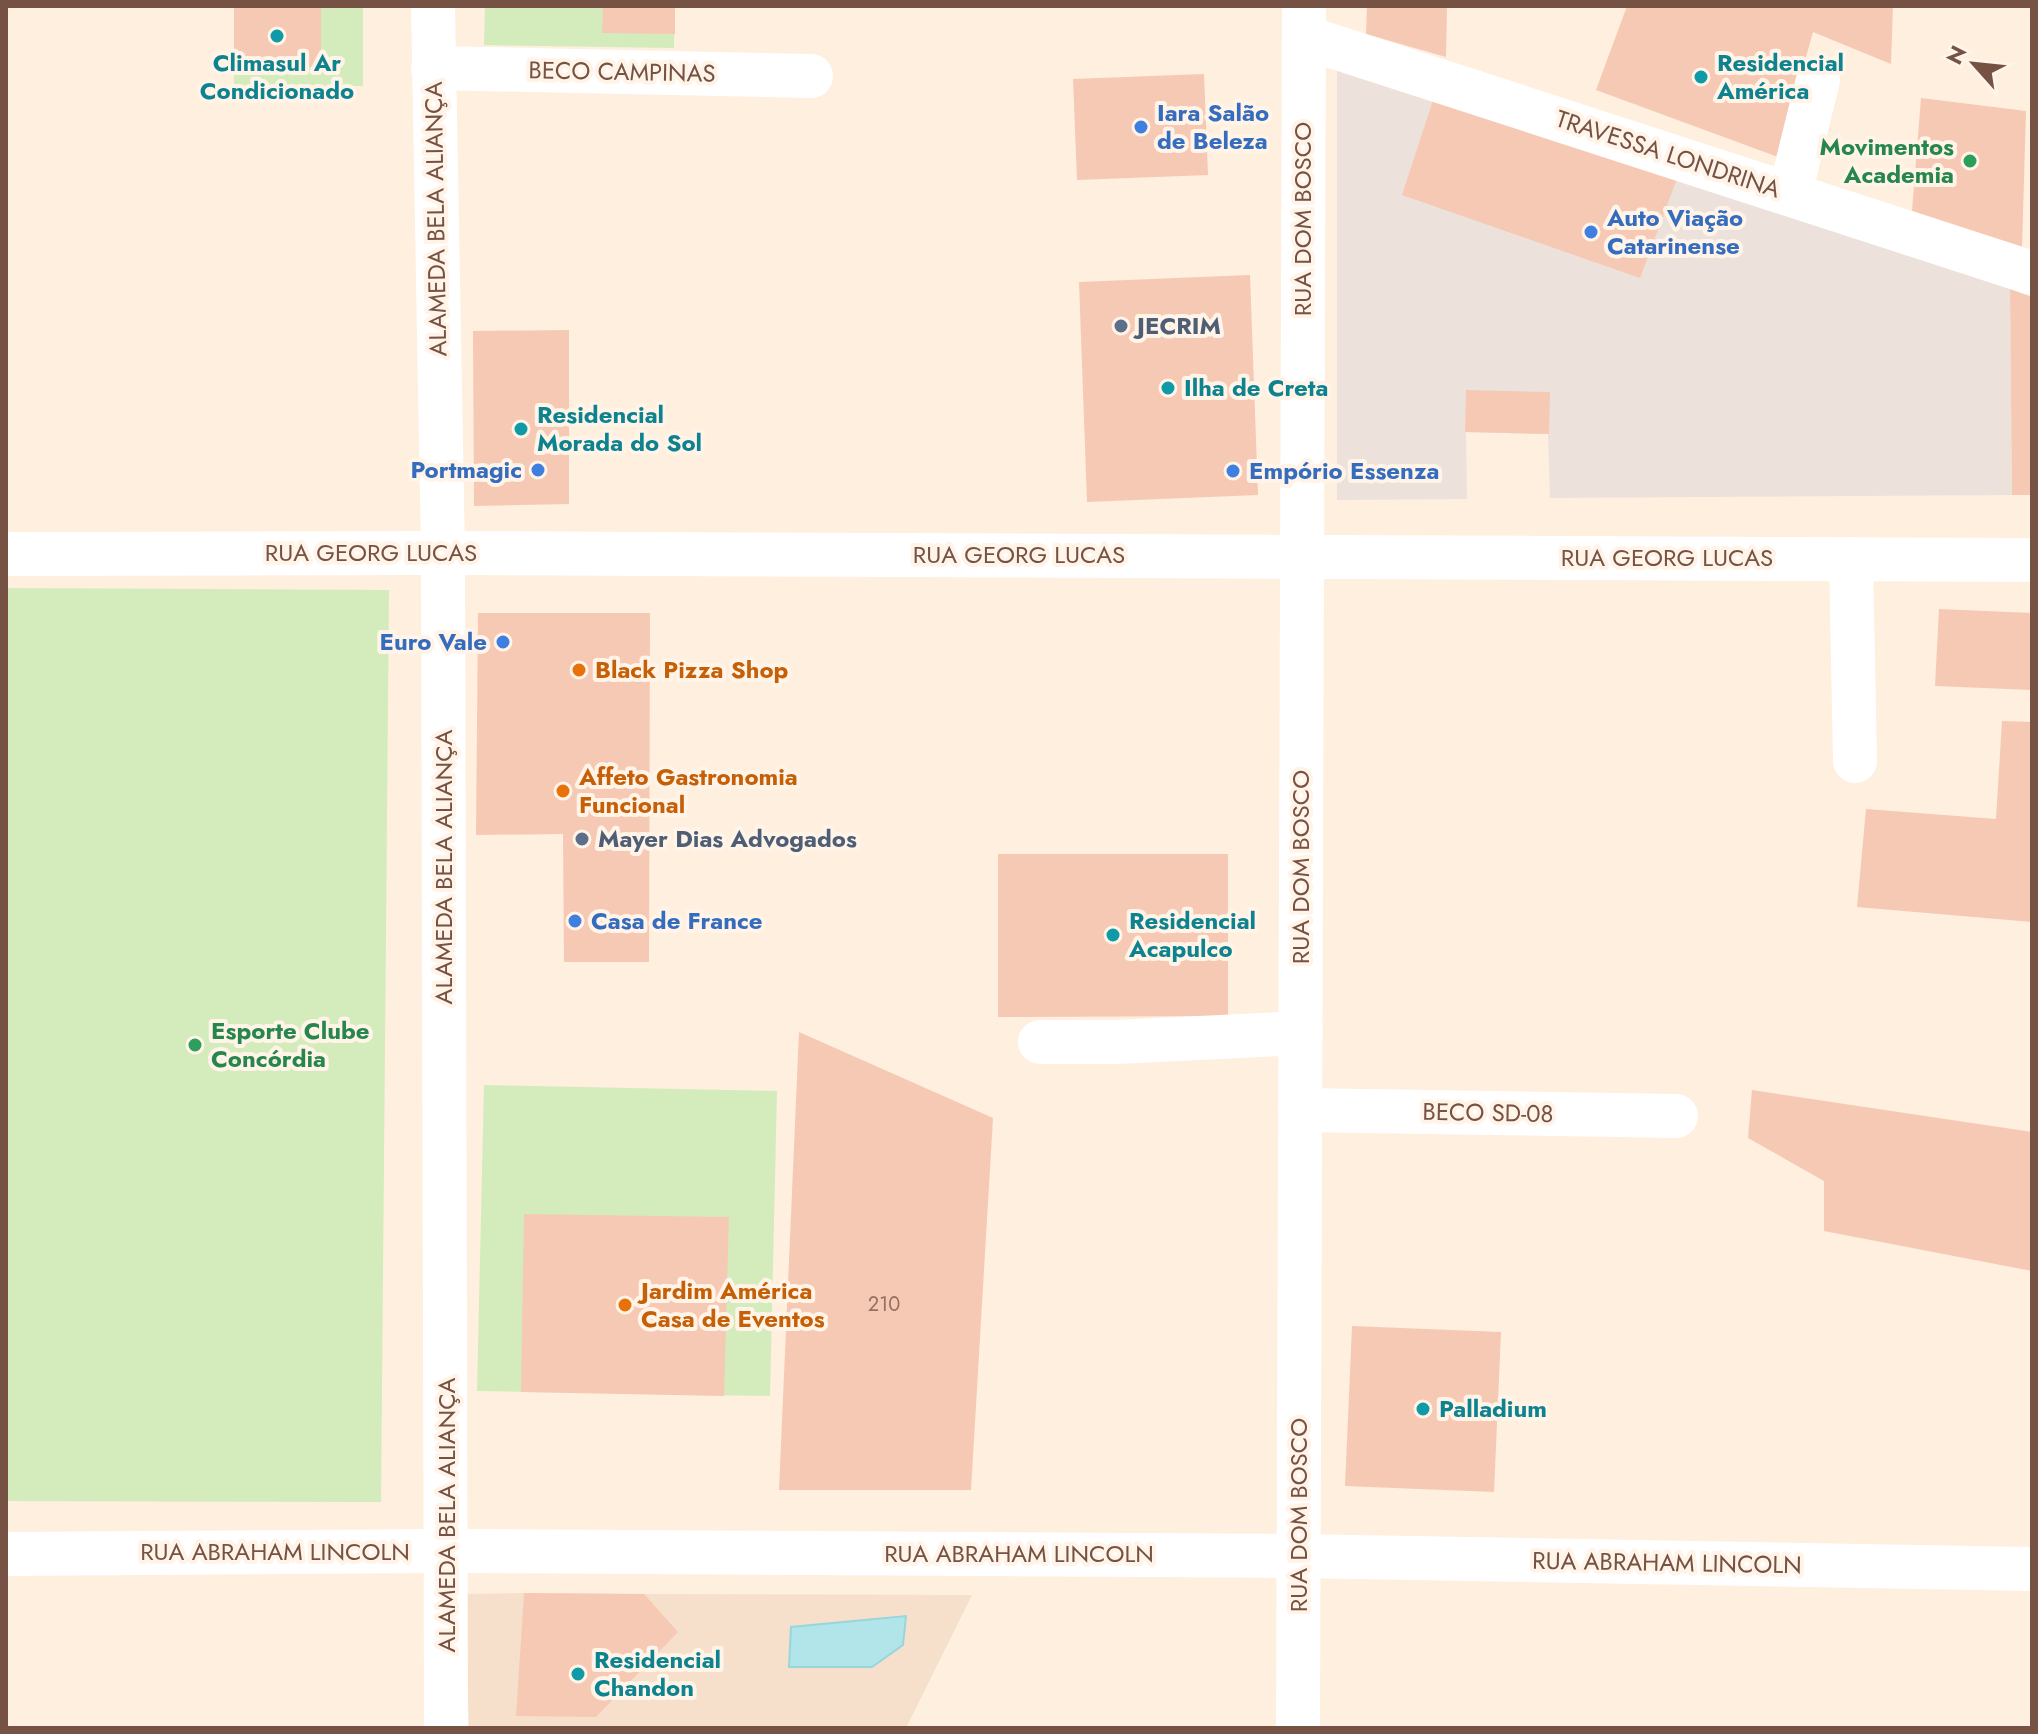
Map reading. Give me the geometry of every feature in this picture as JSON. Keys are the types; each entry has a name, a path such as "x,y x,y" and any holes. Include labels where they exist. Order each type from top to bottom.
{"street":[{"name":"ALAMEDA BELA ALIANÇA","path":"433,6 443,553 446,1728"},
{"name":"TRAVESSA LONDRINA","path":"1304,22 1790,193 2032,273"},
{"name":"RUA DOM BOSCO","path":"1298,1728 1304,22"},
{"name":"BECO CAMPINAS","path":"433,68 811,76"},
{"path":"1790,193 1818,80"},
{"name":"RUA GEORG LUCAS","path":"6,554 2032,560"},
{"path":"1851,559 1855,761"},
{"path":"1040,1042 1116,1042 1301,1033"},
{"name":"BECO SD-08","path":"1300,1110 1676,1116"},
{"name":"RUA ABRAHAM LINCOLN","path":"6,1554 447,1551 1299,1556 2032,1569"}],"shaded area":[{"name":"Auto Viação Catarinense","path":"1337,61 2010,289 2012,495 1550,498 1548,434 1466,432 1467,499 1337,500"},
{"path":"465,1594 972,1595 906,1728 469,1728"}],"green space":[{"path":"363,6 363,86 234,86 234,7"},
{"path":"485,6 675,6 674,48 484,45"},
{"name":"Esporte Clube Concórdia","path":"6,588 389,590 381,1502 6,1501"},
{"path":"484,1085 777,1091 770,1396 477,1391"}],"water":[{"path":"906,1616 903,1645 872,1667 789,1667 791,1627"}],"building":[{"path":"603,6 675,6 675,34 602,33"},
{"path":"1367,6 1447,6 1446,57 1366,34"},
{"name":"Residencial América","path":"1627,6 1893,6 1891,64 1813,32 1778,157 1596,90"},
{"name":"Climasul Ar Condicionado","path":"234,7 321,7 321,67 234,65"},
{"name":"Iara Salão de Beleza","path":"1204,74 1208,175 1077,180 1073,79"},
{"path":"1435,94 1678,176 1640,278 1402,195"},
{"name":"Movimentos Academia","path":"1921,98 2026,111 2022,248 1912,211"},
{"name":"Ilha de Creta","path":"1250,275 1258,495 1087,502 1079,282"},
{"path":"2010,289 2032,297 2032,495 2012,495"},
{"name":"Residencial Morada do Sol","path":"569,330 569,504 474,506 473,331"},
{"path":"1466,390 1550,392 1549,434 1465,432"},
{"path":"1939,609 2032,613 2032,690 1935,686"},
{"path":"478,613 650,613 649,962 564,962 563,834 476,835"},
{"path":"2002,721 2032,722 2032,922 1857,907 1866,809 1996,819"},
{"name":"Residencial Acapulco","path":"998,854 1228,854 1228,1016 998,1017"},
{"path":"799,1032 993,1118 971,1490 779,1490"},
{"path":"1752,1090 2032,1132 2032,1271 1824,1231 1824,1181 1748,1138"},
{"name":"Jardim América Casa de Eventos","path":"524,1214 729,1217 724,1396 521,1392"},
{"name":"Palladium","path":"1352,1326 1501,1332 1494,1492 1345,1486"},
{"name":"Residencial Chandon","path":"524,1593 644,1594 678,1632 596,1717 516,1716"}],"place":[{"name":"Climasul Ar Condicionado","path":"277,36"},
{"name":"Residencial América","path":"1701,77"},
{"name":"Iara Salão de Beleza","path":"1141,127"},
{"name":"Movimentos Academia","path":"1970,161"},
{"name":"Auto Viação Catarinense","path":"1591,232"},
{"name":"JECRIM","path":"1121,326"},
{"name":"Ilha de Creta","path":"1168,388"},
{"name":"Residencial Morada do Sol","path":"521,429"},
{"name":"Portmagic","path":"538,470"},
{"name":"Empório Essenza","path":"1233,471"},
{"name":"Euro Vale","path":"503,642"},
{"name":"Black Pizza Shop","path":"579,670"},
{"name":"Affeto Gastronomia Funcional","path":"563,791"},
{"name":"Mayer Dias Advogados","path":"582,839"},
{"name":"Casa de France","path":"575,921"},
{"name":"Residencial Acapulco","path":"1113,935"},
{"name":"Esporte Clube Concórdia","path":"195,1045"},
{"name":"Jardim América Casa de Eventos","path":"625,1305"},
{"name":"Palladium","path":"1423,1409"},
{"name":"Residencial Chandon","path":"578,1674"}]}
